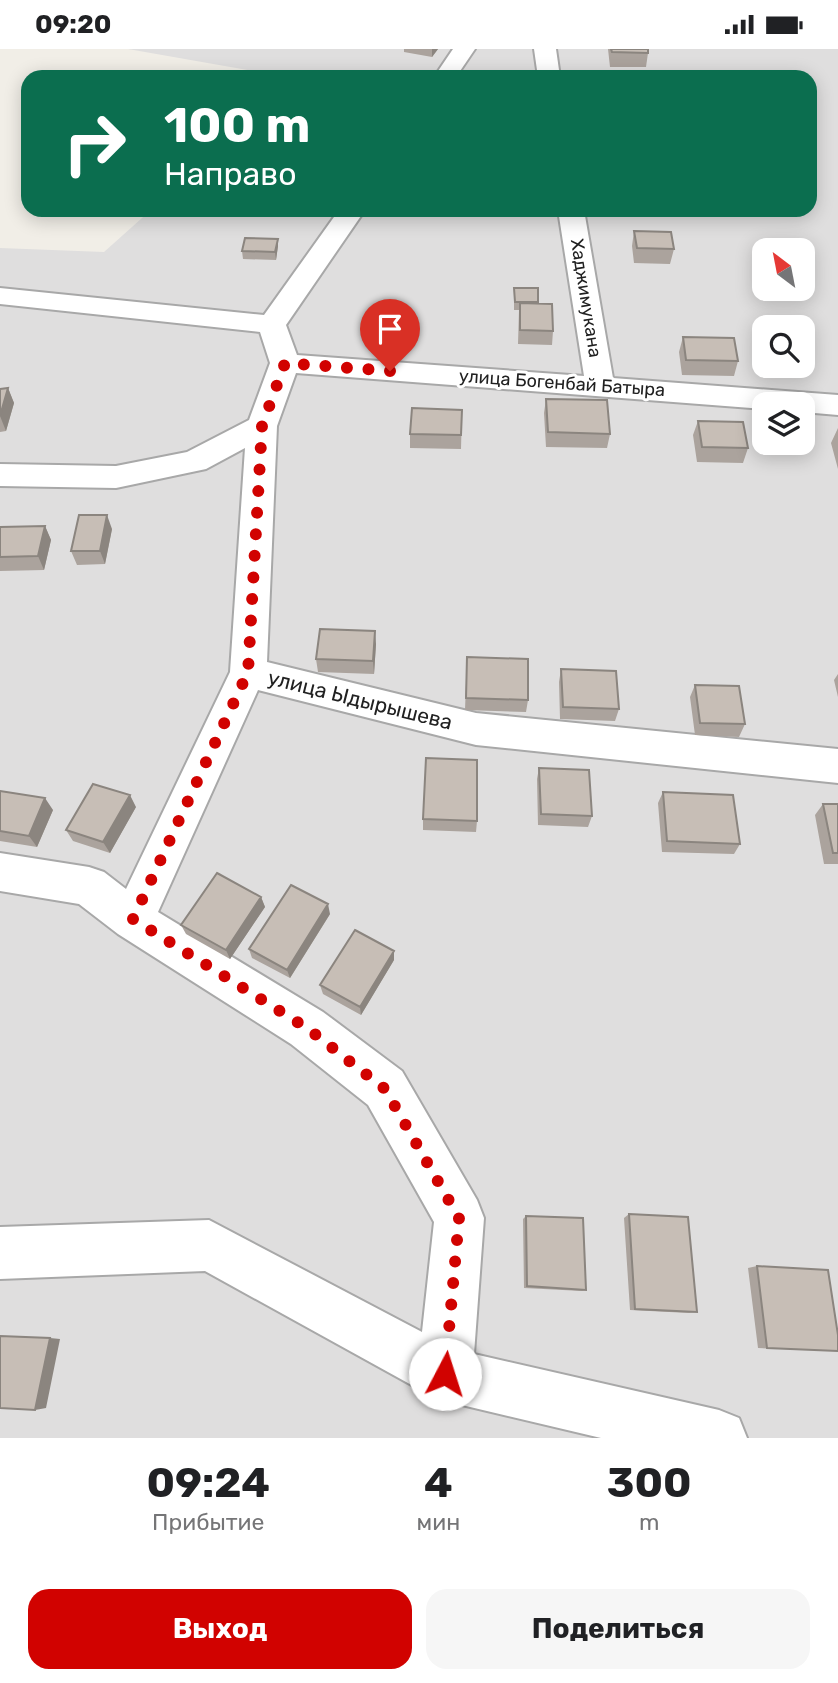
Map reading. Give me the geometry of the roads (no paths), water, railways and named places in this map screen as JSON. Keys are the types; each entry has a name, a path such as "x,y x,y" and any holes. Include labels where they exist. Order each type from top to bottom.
{"street":[{"path":"449,70 464,49"},
{"path":"545,49 548,70"},
{"path":"272,325 347,217"},
{"name":"Хаджимукана","path":"572,217 600,386"},
{"path":"0,296 272,325"},
{"path":"272,325 285,363"},
{"name":"улица Богенбай Батыра","path":"285,363 838,405"},
{"name":"улица Ыдырышева","path":"285,363 262,426 248,672 476,729 838,766"},
{"path":"0,475 116,477 195,461 262,426"},
{"path":"133,919 248,672"},
{"path":"0,872 89,886 133,919 307,1028 385,1089 459,1218 445,1374"},
{"path":"0,1253 209,1245 445,1374 719,1438"}]}
